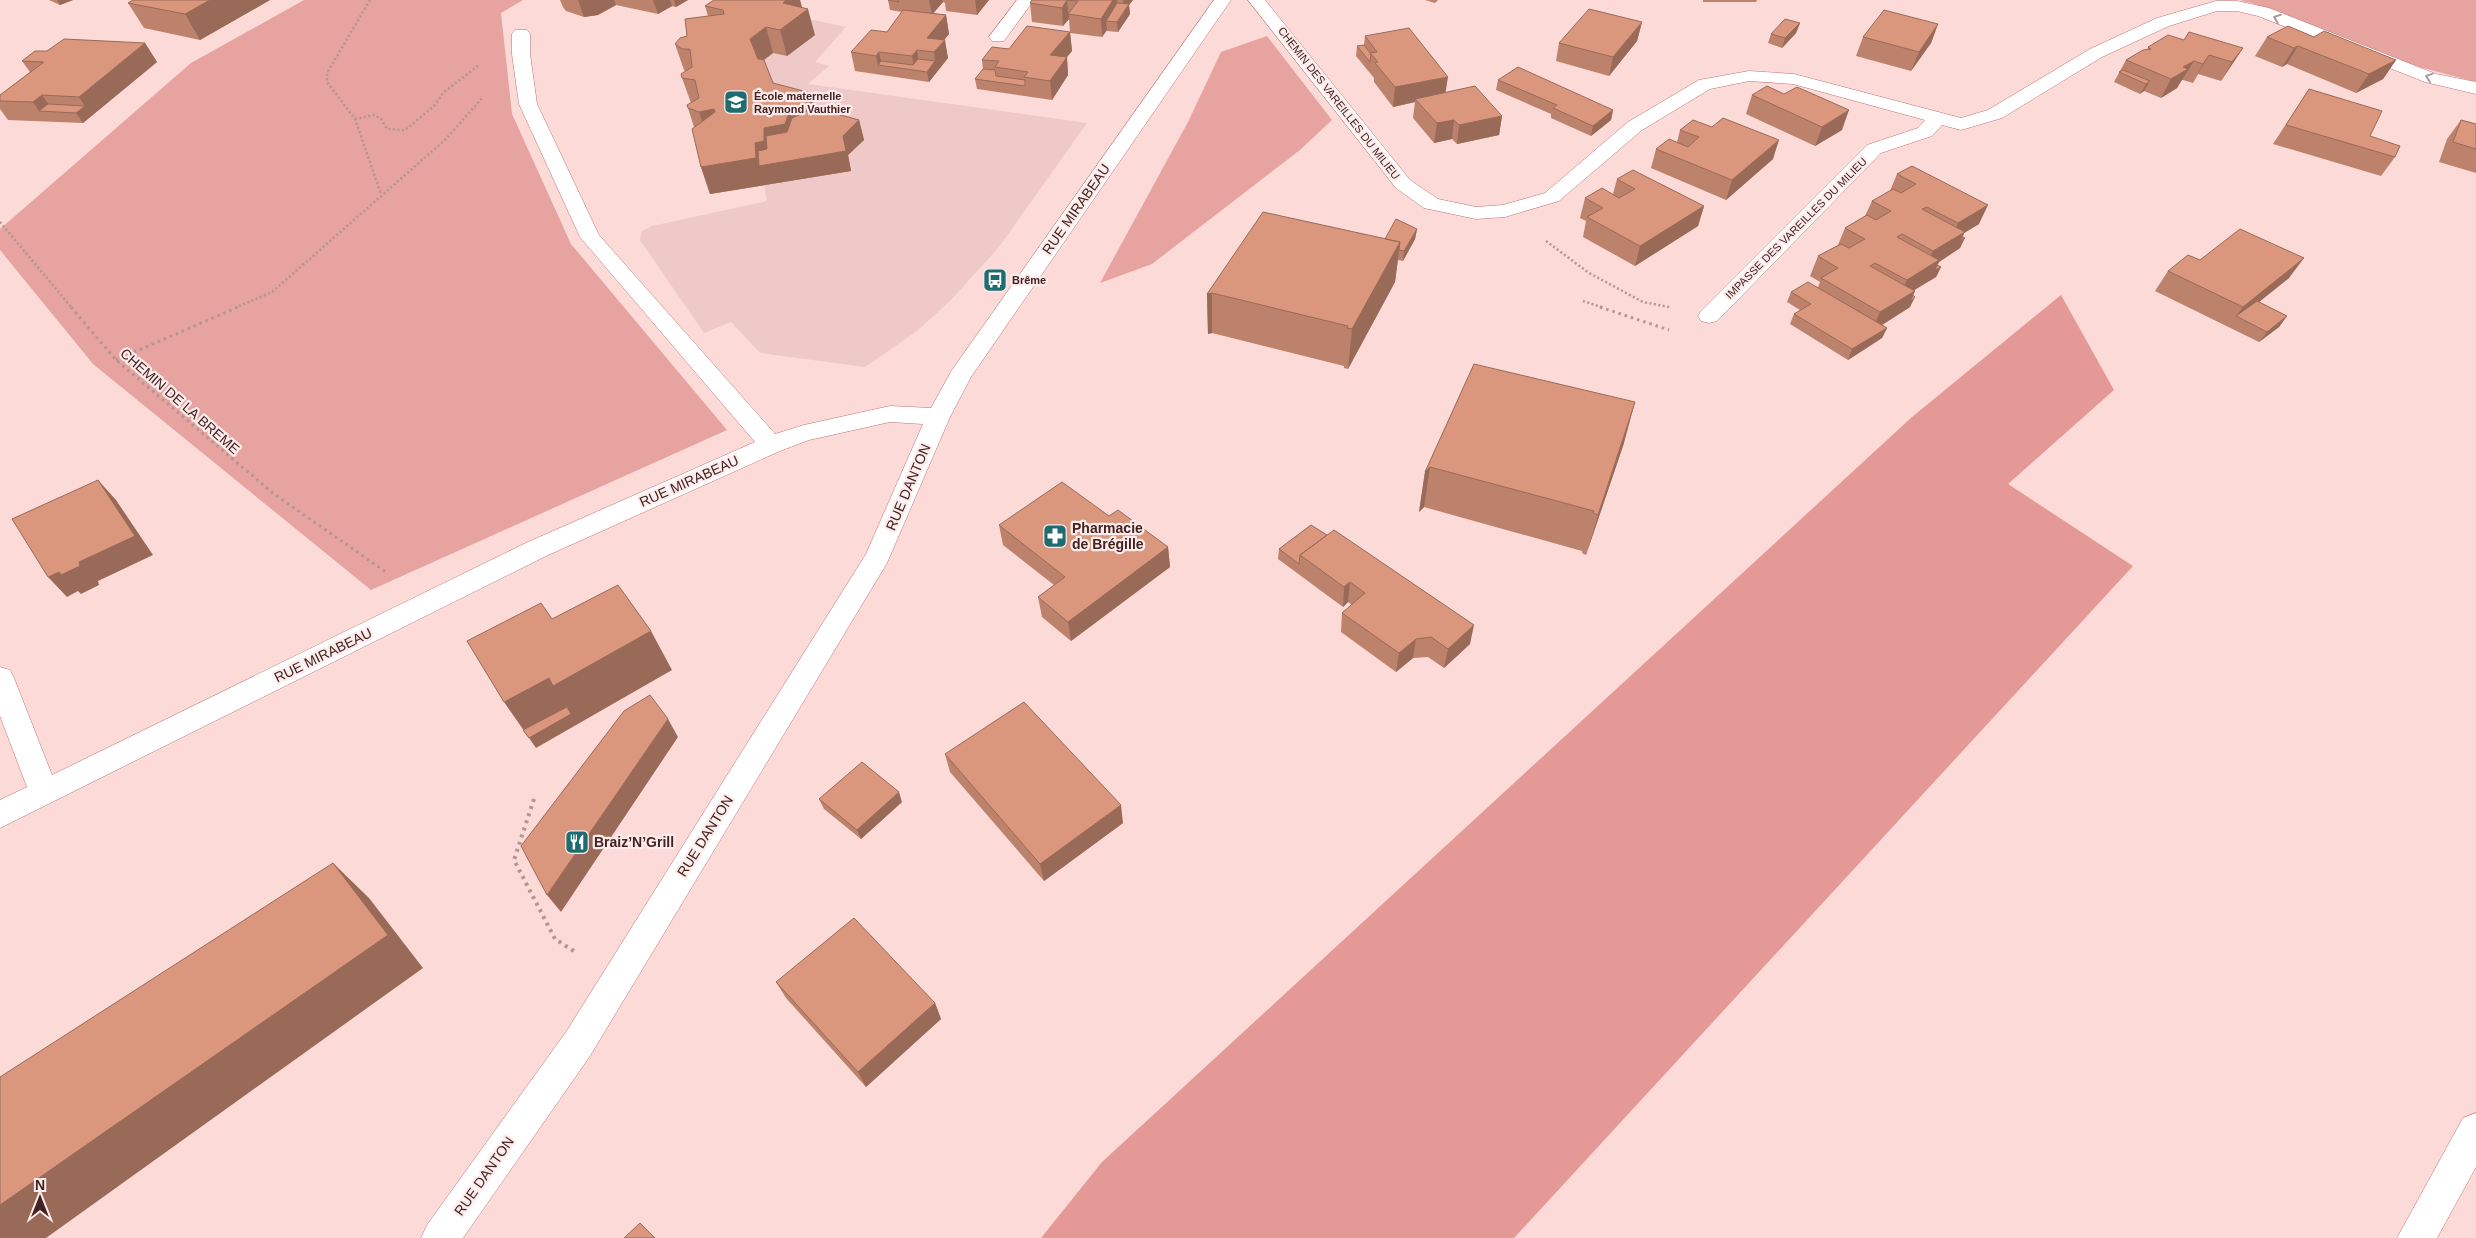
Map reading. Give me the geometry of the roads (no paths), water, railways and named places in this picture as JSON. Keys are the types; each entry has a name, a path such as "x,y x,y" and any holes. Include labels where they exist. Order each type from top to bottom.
{"street":[{"path":"998,37 1026,0"},
{"name":"RUE MIRABEAU","path":"0,815 536,549 770,445 804,433 890,414 938,417 960,375 1223,0"},
{"name":"CHEMIN DES VAREILLES DU MILIEU","path":"1256,0 1403,184 1431,204 1476,213 1505,211 1552,197 1635,126 1705,84 1749,76 1794,79 1961,124 1996,114 2096,53 2163,22 2202,9 2236,6 2263,12 2431,78 2471,88"},
{"path":"521,44 528,104 590,237 770,445"},
{"path":"2471,88 2473,108"},
{"name":"IMPASSE DES VAREILLES DU MILIEU","path":"1709,316 1874,149 1925,132 1937,119"},
{"name":"RUE DANTON","path":"440,1238 578,1044 878,556 938,417"},
{"path":"0,678 44,793"},
{"path":"2416,1238 2476,1131"}],"place":[{"name":"École maternelle Raymond Vauthier","path":"736,102"},
{"name":"Brême","path":"995,280"},
{"name":"Pharmacie de Brégille","path":"1055,536"},
{"name":"Braiz’N’Grill","path":"577,842"}]}
